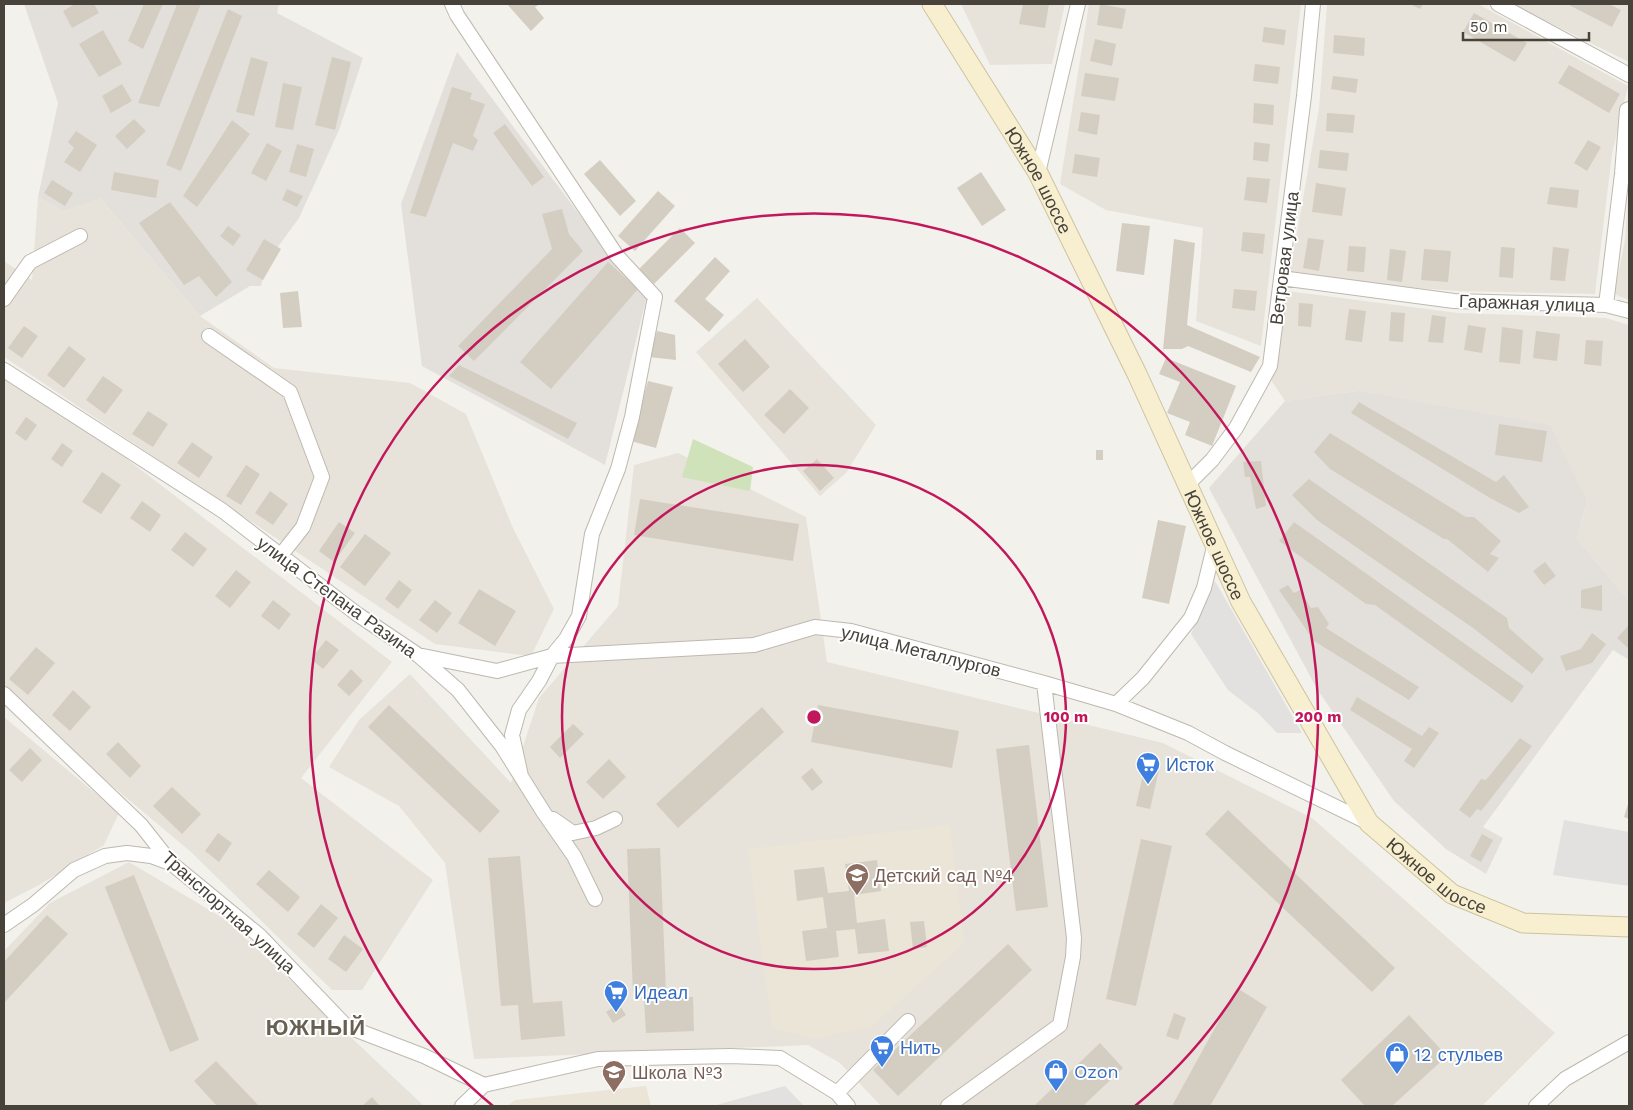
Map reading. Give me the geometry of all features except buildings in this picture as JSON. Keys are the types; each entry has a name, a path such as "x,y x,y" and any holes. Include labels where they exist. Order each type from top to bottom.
{"street":[{"path":"452,4 617,256 655,296 632,417 618,469 592,534 579,616 519,710 512,735 521,776"},
{"name":"Южное шоссе","path":"932,4 1038,173 1137,374 1241,602 1369,823 1452,894 1523,923 1629,927"},
{"path":"1038,173 1078,4"},
{"name":"Ветровая улица","path":"1187,485 1212,460 1236,428 1270,366 1314,4"},
{"path":"1498,4 1629,75"},
{"name":"Гаражная улица","path":"1281,278 1454,301 1606,305 1622,174 1627,110 1629,108"},
{"path":"4,299 30,262 80,236"},
{"path":"1606,305 1629,311"},
{"path":"209,336 290,392 322,477 303,527 281,555"},
{"name":"улица Степана Разина","path":"4,370 223,511 357,614 418,655 458,690 502,746 544,813 574,856 595,899"},
{"path":"1116,704 1143,678 1192,618 1204,588 1215,543"},
{"name":"улица Металлургов","path":"418,655 498,671 552,656 754,645 815,627 851,631 1116,704 1188,733 1369,823"},
{"path":"948,1106 1060,1025 1073,957 1074,938 1044,683"},
{"name":"Транспортная улица","path":"4,694 140,825 171,863 260,936 346,1026 424,1056 484,1085"},
{"path":"544,813 573,833 596,828 614,819"},
{"path":"4,926 33,905 74,870 106,856 127,853 150,856 171,863"},
{"path":"837,1093 908,1021"},
{"path":"1536,1106 1565,1079 1629,1042"},
{"path":"462,1106 484,1085 598,1059 730,1056 780,1058 837,1093 848,1106"}],"shaded area":[{"path":"24,4 279,4 277,13 363,58 339,130 299,218 267,262 261,286 250,286 200,316 100,198 63,211 38,197 58,103"},
{"path":"961,4 1065,4 1052,64 990,65"},
{"path":"1089,4 1301,4 1261,346 1196,321 1203,228 1106,210 1060,184"},
{"path":"1327,4 1478,4 1628,86 1612,154 1595,294 1459,291 1401,287 1290,272 1319,108"},
{"path":"1512,4 1629,4 1629,62"},
{"path":"457,52 613,259 647,296 605,465 422,366 401,204"},
{"path":"1629,180 1629,300 1614,294 1625,240"},
{"path":"38,197 63,211 99,197 200,316 274,368 410,383 466,414 513,528 554,609 531,656 435,644 4,357 4,261 32,280"},
{"path":"1287,291 1458,313 1606,318 1629,325 1629,601 1577,539 1587,501 1358,391 1285,401 1271,380"},
{"path":"757,298 876,425 846,473 820,496 696,352"},
{"path":"4,374 119,453 392,662 301,778 433,880 362,990 332,990 191,852 4,695"},
{"path":"1358,391 1550,425 1587,501 1577,539 1629,601 1629,660 1613,650 1483,827 1503,838 1486,874 1446,849 1394,801 1317,689 1209,488 1285,401"},
{"path":"678,453 806,517 827,662 1163,743 1312,818 1555,1033 1482,1106 881,1106 840,1063 808,1045 474,1059 445,863 399,806 329,767 359,720 410,674 511,783 539,698 618,606 634,465"},
{"path":"1215,581 1302,733 1277,733 1259,714 1228,690 1191,634"},
{"path":"4,717 119,813 104,845 39,885 4,903"},
{"path":"1564,820 1629,832 1629,886 1553,875"},
{"name":"Детский сад №4","path":"950,825 964,943 872,1026 818,1039 772,1028 748,849"},
{"path":"129,862 226,920 424,1106 4,1106 4,951 50,903"},
{"name":"Школа №3","path":"646,1086 651,1106 507,1106 515,1100"},
{"path":"785,1086 804,1106 713,1106"}],"green space":[{"path":"693,439 753,467 750,491 682,477"}],"place":[{"name":"Исток","path":"1148,785"},
{"name":"Детский сад №4","path":"857,896"},
{"name":"Идеал","path":"616,1013"},
{"name":"Нить","path":"882,1068"},
{"name":"12 стульев","path":"1397,1075"},
{"name":"Ozon","path":"1056,1092"},
{"name":"Школа №3","path":"614,1093"}],"district":[{"name":"ЮЖНЫЙ","path":"316,1027"}]}
